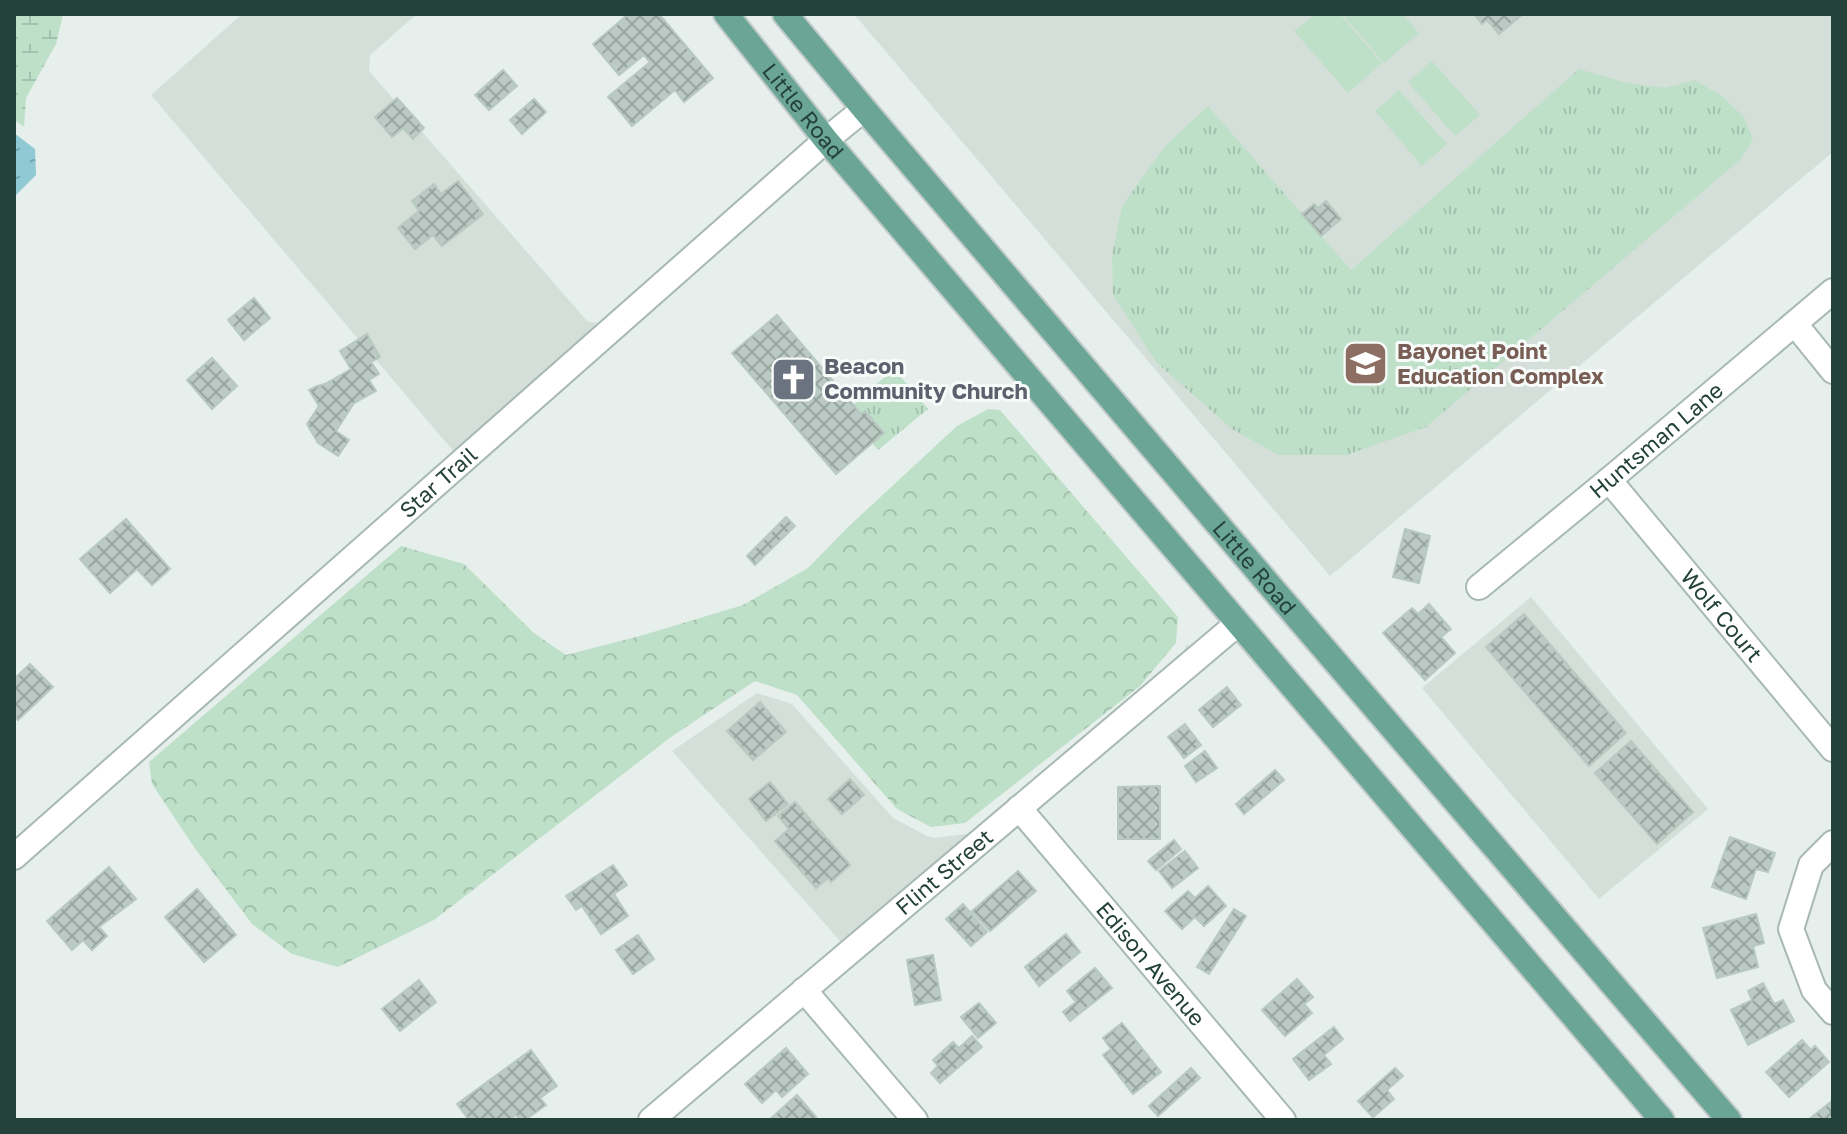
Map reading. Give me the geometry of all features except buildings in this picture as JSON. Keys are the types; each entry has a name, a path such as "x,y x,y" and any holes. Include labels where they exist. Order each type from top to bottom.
{"main road":[{"name":"Little Road","path":"726,14 826,140 1662,1120"},
{"name":"Little Road","path":"785,14 1729,1120"}],"street":[{"name":"Star Trail","path":"14,857 864,109"},
{"name":"Huntsman Lane","path":"1479,587 1833,291"},
{"path":"1795,324 1833,371"},
{"name":"Wolf Court","path":"1609,480 1833,749"},
{"name":"Flint Street","path":"651,1120 1237,624"},
{"name":"Edison Avenue","path":"1019,808 1283,1120"},
{"path":"1833,843 1811,865 1791,929 1814,990 1833,1012"},
{"path":"804,990 915,1120"}],"shaded area":[{"path":"242,14 417,14 370,55 369,71 588,322 601,323 455,453 151,95"},
{"name":"Bayonet Point Education Complex","path":"854,14 1833,14 1833,152 1330,576"},
{"path":"1531,597 1708,809 1599,899 1422,688"},
{"path":"1187,644 1207,664 857,960 672,751 757,693 792,704 893,818 933,838 967,834 1147,695"}],"green space":[{"path":"14,14 63,14 56,44 26,98 24,127 14,119"},
{"path":"1315,14 1340,14 1382,63 1348,93 1294,31"},
{"path":"1342,14 1402,14 1419,33 1384,63"},
{"path":"1432,61 1480,115 1455,136 1408,82"},
{"path":"1579,69 1627,83 1665,88 1695,80 1723,97 1744,117 1753,139 1740,160 1426,427 1346,455 1278,455 1232,429 1156,362 1113,295 1112,256 1122,206 1165,146 1208,106 1351,270"},
{"path":"1399,90 1447,144 1422,166 1375,111"},
{"path":"894,369 928,409 878,450 872,443 884,432 866,411 861,414 853,405"},
{"path":"988,409 1000,410 1178,617 1176,643 1140,686 965,823 931,827 897,809 797,695 755,681 671,737 434,920 338,967 292,954 252,924 194,847 152,784 149,762 401,546 464,564 535,634 566,655 743,605 808,568 957,426"}],"water":[{"path":"14,133 35,149 36,175 14,197"}],"place":[{"name":"Bayonet Point Education Complex","path":"1366,364"},
{"name":"Beacon Community Church","path":"793,379"}]}
